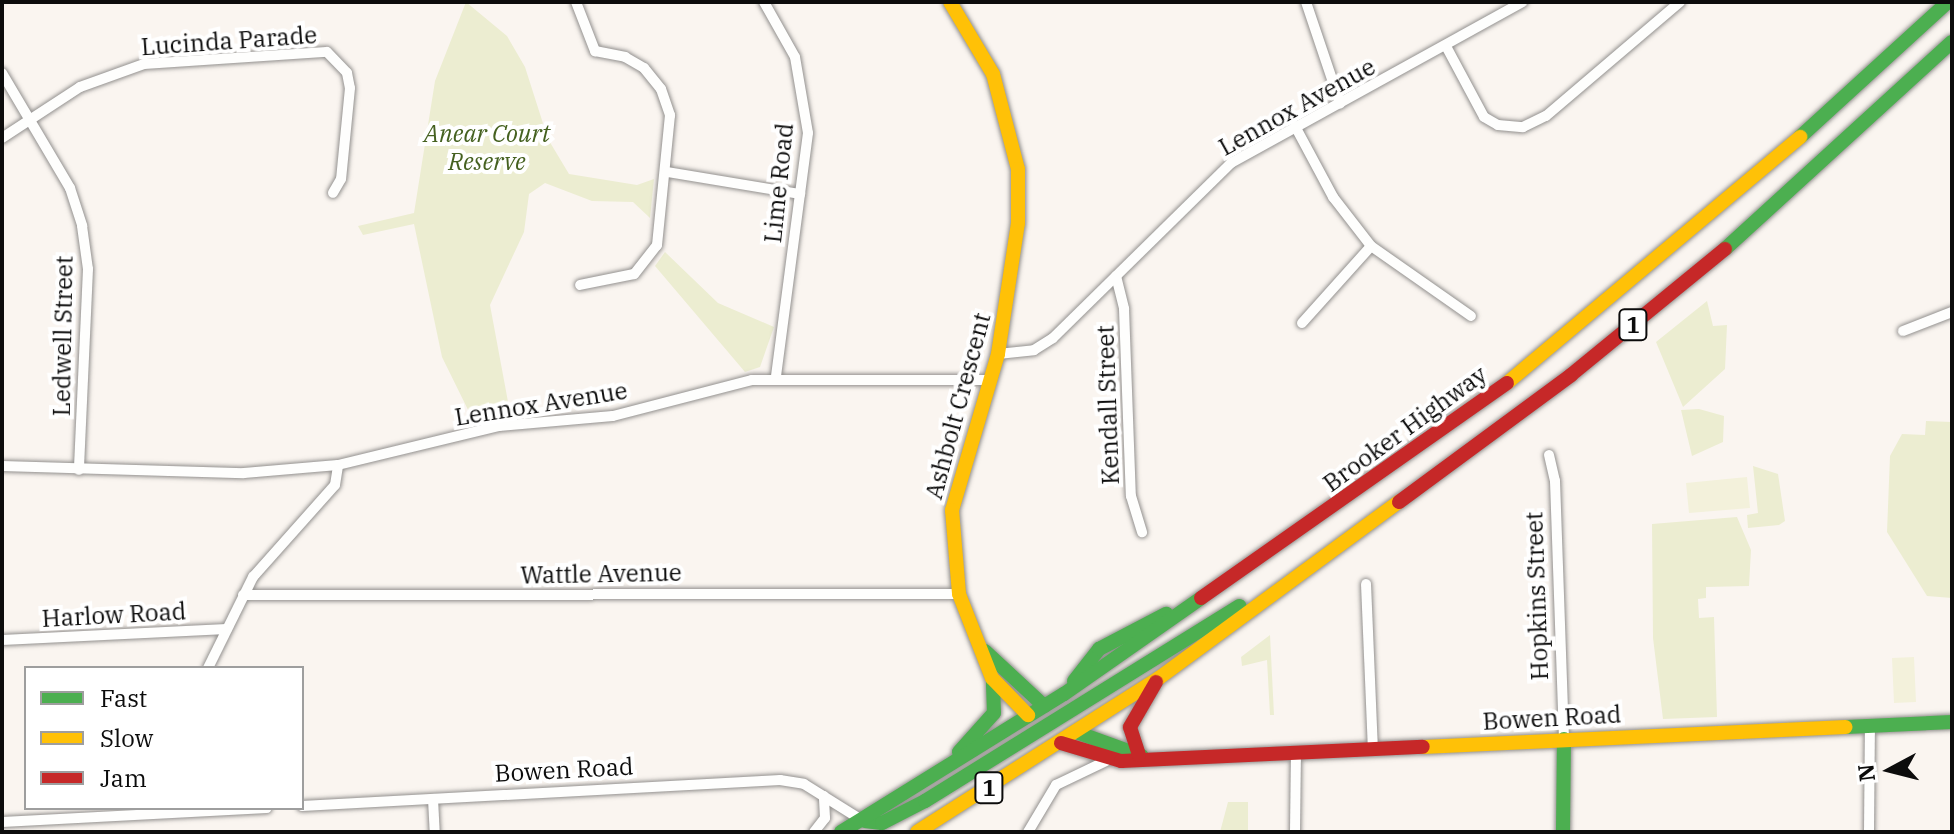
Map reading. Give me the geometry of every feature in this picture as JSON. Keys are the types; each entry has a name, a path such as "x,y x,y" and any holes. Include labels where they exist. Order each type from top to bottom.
{"main road":[{"name":"Ashbolt Crescent","path":"950,2 993,74 1008,117 1018,169 1018,223 998,354 953,498 959,594 989,672 1028,715"},
{"name":"Brooker Highway","path":"1044,706 1064,694 1099,649 1210,595 1494,394 1783,153 1948,2"},
{"name":"1","path":"917,832 1159,678 1571,375 1740,237 1952,42"},
{"path":"861,820 879,823 900,814 1197,630 1306,572"},
{"name":"Ashbolt Crescent","path":"977,642 1076,732"},
{"path":"931,778 994,713 997,701 989,672"},
{"path":"1147,757 1130,727 1159,678"},
{"name":"1","path":"841,832 1044,706"},
{"name":"Bowen Road","path":"1028,715 1061,743 1106,761 1952,722"},
{"name":"Bowen Road","path":"1076,732 1147,757"},
{"name":"Hopkins Street","path":"1563,832 1564,739"}],"street":[{"path":"576,2 595,51 625,57 644,68 661,89 670,115 667,172 657,245 647,263 634,274 580,285"},
{"name":"Lime Road","path":"764,2 795,57 805,92 808,133 776,377"},
{"path":"1306,2 1340,103"},
{"name":"Lennox Avenue","path":"998,354 1043,346 1231,163 1295,126 1447,48 1523,2"},
{"path":"1447,48 1484,117 1498,125 1523,127 1546,116 1680,2"},
{"name":"Lucinda Parade","path":"2,138 80,87 144,64 327,52 347,73 350,88 341,179 333,193"},
{"path":"2,73 29,120"},
{"name":"Ledwell Street","path":"29,120 70,188 82,226 88,269 79,470"},
{"path":"1295,126 1333,197 1371,246 1471,316"},
{"path":"667,172 800,194"},
{"path":"1302,323 1371,246"},
{"name":"Kendall Street","path":"1116,276 1124,309 1131,496 1142,532"},
{"path":"1903,331 1952,312"},
{"name":"Lennox Avenue","path":"2,466 244,473 338,465 499,426 613,416 734,382 776,377 991,380"},
{"name":"Hopkins Street","path":"1549,455 1555,481 1564,739"},
{"path":"209,666 243,595 265,561 335,485 338,465"},
{"path":"1366,584 1373,748"},
{"name":"Wattle Avenue","path":"243,595 959,594"},
{"name":"Harlow Road","path":"2,640 227,629"},
{"path":"1869,832 1870,725"},
{"path":"1295,832 1296,752"},
{"path":"1028,832 1056,785 1106,761"},
{"name":"Bowen Road","path":"304,806 780,780 804,784 861,820"},
{"path":"814,832 825,818 824,796"},
{"path":"433,799 435,832"},
{"path":"2,822 185,810"}],"green space":[{"name":"Anear Court Reserve","path":"466,2 507,36 525,67 548,139 569,174 637,185 654,179 650,218 633,202 592,201 545,183 529,194 524,232 490,305 511,418 475,424 442,357 414,224 363,235 358,226 414,213 435,81"},
{"path":"665,252 718,303 774,327 760,367 745,372 655,266"},
{"path":"1707,301 1713,326 1727,325 1725,369 1683,407 1656,342"},
{"path":"1699,409 1724,416 1723,442 1692,456 1681,410"},
{"path":"1926,421 1952,422 1952,598 1927,596 1887,532 1890,456 1902,434 1925,435"},
{"path":"1753,466 1778,474 1785,521 1779,525 1748,528 1747,515 1758,513"},
{"path":"1737,517 1751,550 1749,586 1706,587 1706,598 1698,599 1699,618 1714,617 1717,717 1663,719 1653,638 1652,524"},
{"path":"1270,635 1274,715 1270,715 1267,660 1242,666 1241,657"},
{"path":"1228,802 1248,802 1248,832 1220,832"}],"shaded area":[{"path":"1747,477 1750,508 1689,513 1686,483"},
{"path":"1914,657 1916,702 1894,703 1892,658"}],"traffic: fast":[{"path":"1800,137 1948,2"},
{"path":"1725,249 1952,42"},
{"path":"841,832 1064,694 1201,598"},
{"path":"865,821 882,823 925,801 1240,606"},
{"path":"1074,681 1099,649 1166,614"},
{"path":"985,651 1044,706"},
{"path":"959,752 994,713 993,684"},
{"path":"1846,727 1952,722"},
{"path":"1076,732 1142,756"},
{"path":"1563,832 1564,739"}],"traffic: slow":[{"path":"950,2 993,74 1018,169 1018,223 998,354 952,510 959,594 992,678 1028,715"},
{"path":"1507,383 1800,137"},
{"path":"917,832 1159,678 1399,502"},
{"path":"1423,747 1846,727"}],"traffic: jam":[{"path":"1399,502 1571,375 1725,249"},
{"path":"1201,598 1507,383"},
{"path":"1139,755 1130,727 1156,682"},
{"path":"1061,743 1121,761 1423,747"}]}
